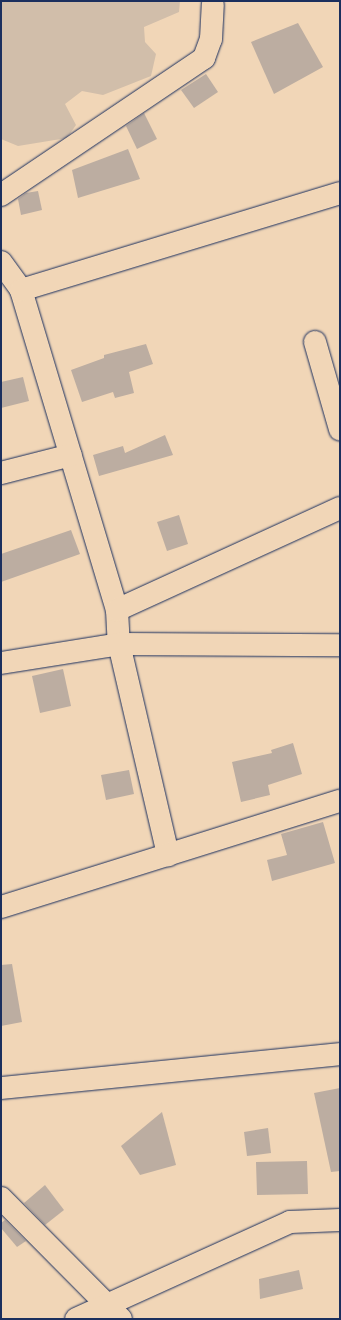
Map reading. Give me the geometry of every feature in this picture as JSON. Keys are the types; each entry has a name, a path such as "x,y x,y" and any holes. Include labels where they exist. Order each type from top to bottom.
{"street":[{"path":"1,195 204,58 211,39 215,2"},
{"path":"21,290 340,193"},
{"path":"1,262 21,290 117,610 120,644 168,855"},
{"path":"315,342 340,429"},
{"path":"1,473 70,455"},
{"path":"117,610 340,508"},
{"path":"1,663 120,644 340,646"},
{"path":"1,907 340,801"},
{"path":"1,1088 340,1054"},
{"path":"1,1198 114,1312"},
{"path":"76,1319 114,1312 290,1222 340,1220"}],"shaded area":[{"path":"1,1 180,1 179,12 144,27 145,42 156,54 151,76 103,95 82,91 65,104 76,125 67,138 18,146 1,139"}],"building":[{"path":"298,23 323,67 274,94 251,42"},
{"path":"206,74 218,92 194,108 181,90"},
{"path":"144,113 157,139 137,149 126,126"},
{"path":"128,149 140,179 78,198 72,170"},
{"path":"38,191 42,210 21,215 18,199 26,193"},
{"path":"146,344 153,364 129,372 134,393 115,398 113,392 82,402 71,370 104,358 104,355"},
{"path":"23,377 29,401 1,408 1,382"},
{"path":"165,435 173,455 99,476 93,455 123,446 125,453"},
{"path":"179,515 188,544 167,551 157,522"},
{"path":"71,530 80,554 1,582 1,554"},
{"path":"63,669 71,706 40,713 32,676"},
{"path":"293,743 302,774 268,785 270,795 241,802 232,762 272,753 271,750"},
{"path":"129,770 134,794 106,800 101,775"},
{"path":"323,822 335,863 272,881 267,860 287,855 281,834"},
{"path":"12,964 22,1022 1,1026 1,965"},
{"path":"340,1088 340,1171 331,1172 314,1093"},
{"path":"162,1112 176,1165 140,1175 121,1146"},
{"path":"268,1128 271,1153 247,1156 244,1132"},
{"path":"307,1161 308,1194 257,1195 256,1162"},
{"path":"45,1185 64,1210 45,1225 24,1203"},
{"path":"5,1220 26,1241 17,1247 1,1228 1,1223"},
{"path":"299,1270 303,1289 260,1299 259,1279"}]}
